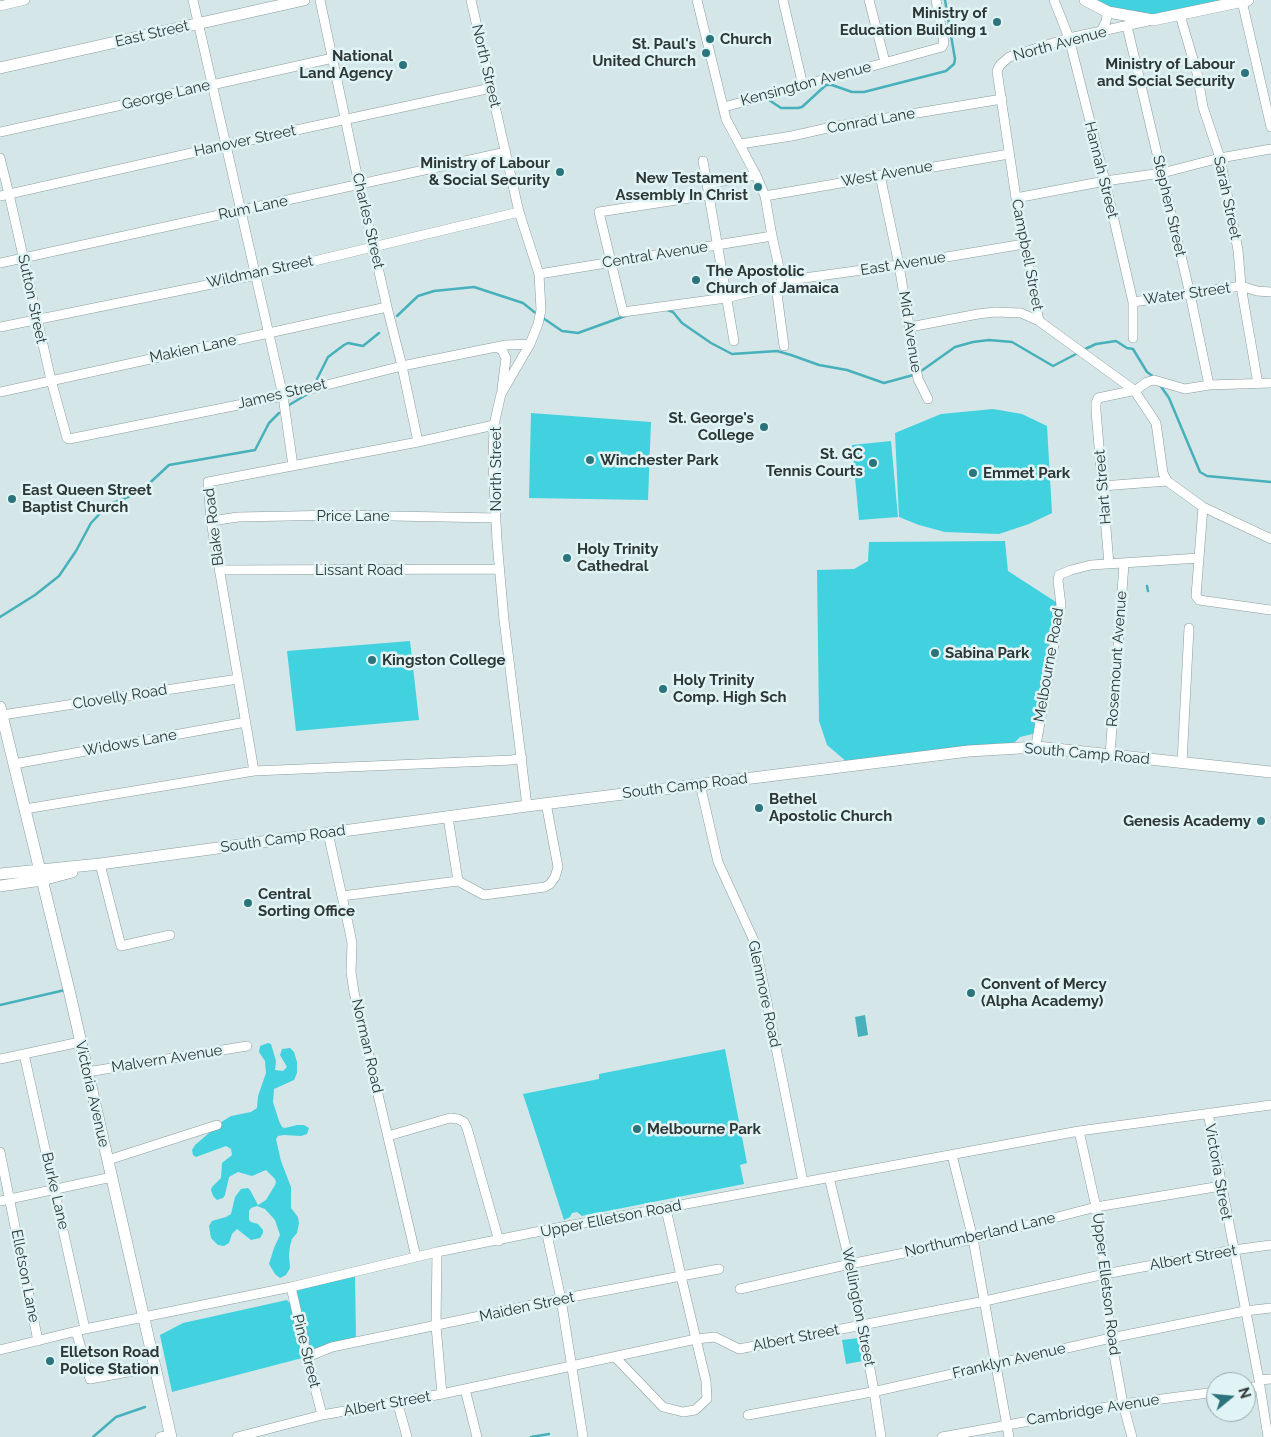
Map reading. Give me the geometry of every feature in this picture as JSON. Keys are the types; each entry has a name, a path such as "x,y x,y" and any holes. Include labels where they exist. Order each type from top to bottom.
{"main road":[{"name":"East Street","path":"0,68 304,0"},
{"path":"1085,0 1108,12 1153,20 1245,1"},
{"name":"Victoria Avenue","path":"1,711 145,1318 167,1436"},
{"name":"South Camp Road","path":"0,886 41,875 100,864 546,803 969,751 1037,747 1271,772"},
{"name":"South Camp Road","path":"0,874 41,875"}],"street":[{"path":"0,6 25,0"},
{"path":"194,0 283,396 293,466"},
{"name":"Charles Street","path":"320,0 359,184 418,442"},
{"name":"North Street","path":"471,0 520,212 539,274 541,310 538,324 530,344 501,394 494,425 493,463 504,620 527,806"},
{"path":"697,0 726,119 766,196 779,284 784,346"},
{"path":"783,0 803,86"},
{"name":"Kensington Avenue","path":"724,107 885,62 870,0"},
{"path":"885,62 943,46 936,0"},
{"name":"Hannah Street","path":"1054,0 1068,38 1105,182 1133,302 1133,338"},
{"path":"1245,1 1271,127"},
{"path":"1101,32 1108,12"},
{"name":"Sarah Street","path":"1180,15 1198,73 1203,107 1220,158 1238,250 1241,286 1258,384"},
{"name":"North Avenue","path":"1009,154 998,71 1003,60 1068,38 1153,20"},
{"name":"Stephen Street","path":"1126,26 1190,294 1209,385"},
{"name":"George Lane","path":"0,132 333,58"},
{"name":"Hanover Street","path":"0,196 490,88"},
{"name":"Conrad Lane","path":"740,144 792,136 841,125 1002,99"},
{"path":"1016,198 1162,173 1220,158 1271,149"},
{"name":"Rum Lane","path":"0,263 506,152"},
{"name":"West Avenue","path":"766,196 1009,154"},
{"name":"Campbell Street","path":"1009,154 1039,321 1134,390 1156,423 1163,474 1167,481"},
{"name":"Sutton Street","path":"0,158 10,194 36,319 68,438"},
{"path":"703,161 734,341"},
{"path":"706,184 756,175"},
{"name":"Mid Avenue","path":"880,175 899,266 918,379 928,399"},
{"path":"611,262 599,212 708,195"},
{"name":"Wildman Street","path":"0,327 256,275 520,212"},
{"name":"Central Avenue","path":"539,274 772,236"},
{"name":"East Avenue","path":"611,262 623,312 726,298 779,284 899,266 1024,244"},
{"name":"Water Street","path":"1133,302 1241,286 1256,291 1271,292"},
{"name":"Makien Lane","path":"0,392 387,307"},
{"path":"910,326 995,312 1021,314 1039,321"},
{"name":"James Street","path":"68,438 283,396 402,366 496,347 530,344"},
{"path":"496,347 502,350 506,358 501,394"},
{"path":"1134,390 1147,382 1158,381 1185,389 1209,385 1271,383"},
{"name":"Hart Street","path":"1109,564 1096,403 1098,398 1134,390"},
{"name":"Blake Road","path":"254,771 211,521 209,481 418,442 494,425"},
{"path":"1102,486 1167,481 1203,507 1271,539"},
{"path":"1203,507 1196,596 1199,600 1271,610"},
{"name":"Price Lane","path":"211,521 238,517 496,518"},
{"name":"Melbourne Road","path":"1037,747 1061,605 1059,575 1071,570 1109,564 1199,558"},
{"name":"Rosemount Avenue","path":"1110,754 1124,564"},
{"name":"Lissant Road","path":"219,570 499,569"},
{"path":"1182,763 1189,628"},
{"name":"Clovelly Road","path":"1,711 238,679"},
{"name":"Widows Lane","path":"14,764 246,722"},
{"path":"25,809 254,771 522,758"},
{"name":"Glenmore Road","path":"700,784 718,862 755,943 802,1182"},
{"path":"342,896 458,881 484,895 545,887 555,877 558,868 546,803"},
{"path":"448,817 458,881"},
{"name":"Norman Road","path":"328,833 352,943 351,972 354,992 416,1257"},
{"path":"100,864 122,946 170,935"},
{"path":"0,1059 80,1042"},
{"name":"Malvern Avenue","path":"87,1072 247,1046"},
{"name":"Burke Lane","path":"24,1054 54,1190 90,1379 155,1367"},
{"name":"Upper Elletson Road","path":"0,1349 81,1330 291,1287 437,1252 546,1230 1079,1131 1271,1106"},
{"name":"Victoria Street","path":"1208,1113 1268,1437"},
{"path":"388,1136 450,1118 464,1122 499,1241"},
{"path":"108,1160 217,1125"},
{"name":"Upper Elletson Road","path":"1079,1131 1096,1207 1111,1338 1123,1404 1132,1437"},
{"name":"Elletson Lane","path":"0,1152 5,1200 38,1340"},
{"path":"952,1155 973,1239 1009,1437"},
{"path":"5,1200 112,1177"},
{"name":"Wellington Street","path":"829,1178 850,1264 881,1437"},
{"name":"Northumberland Lane","path":"740,1289 973,1239 1096,1207 1221,1186"},
{"path":"615,1357 663,1407 683,1412 696,1410 707,1399 706,1381 666,1209"},
{"path":"546,1230 561,1299 583,1437"},
{"name":"Albert Street","path":"237,1437 322,1415 442,1394 696,1339 715,1337 739,1349 985,1301 1105,1274 1233,1250 1271,1245"},
{"path":"437,1252 436,1326 442,1394"},
{"name":"Maiden Street","path":"307,1357 332,1347 719,1268"},
{"name":"Pine Street","path":"291,1287 322,1415"},
{"name":"Franklyn Avenue","path":"748,1416 874,1391 1111,1338 1245,1311 1271,1308"},
{"path":"1256,1384 1271,1379"},
{"path":"465,1389 477,1437"},
{"name":"Cambridge Avenue","path":"942,1437 1123,1404 1206,1393"},
{"path":"397,1401 406,1437"}],"shaded area":[{"path":"1085,0 1247,0 1180,13 1106,17"},
{"name":"Emmet Park","path":"993,409 1022,414 1047,426 1052,513 1029,524 999,534 945,532 899,517 895,433 941,414"},
{"name":"Winchester Park","path":"531,413 651,422 648,500 529,498"},
{"name":"St. GC Tennis Courts","path":"891,441 898,517 859,520 852,445"},
{"name":"Sabina Park","path":"1005,541 1008,571 1059,604 1037,733 1020,737 1013,744 1002,743 847,762 827,745 819,721 817,570 854,569 868,561 869,542"},
{"path":"410,641 419,720 296,731 287,651"},
{"path":"865,1015 868,1035 858,1037 855,1017"},
{"path":"268,1043 271,1044 276,1061 275,1070 283,1071 287,1067 280,1055 282,1049 290,1048 294,1052 297,1062 297,1073 294,1080 274,1089 273,1102 279,1121 282,1127 285,1128 304,1125 309,1128 307,1134 301,1136 284,1135 278,1136 276,1139 281,1161 291,1187 291,1208 298,1217 299,1223 297,1233 292,1239 290,1246 290,1268 286,1275 280,1278 269,1264 280,1235 275,1220 265,1209 257,1206 249,1211 249,1220 258,1224 263,1230 260,1238 251,1240 237,1229 232,1234 229,1243 224,1246 218,1245 211,1238 209,1226 212,1221 231,1214 235,1197 241,1189 248,1188 258,1205 266,1200 275,1185 275,1179 266,1170 252,1176 238,1172 229,1177 225,1195 217,1200 211,1190 221,1178 222,1163 232,1155 231,1149 226,1146 196,1157 193,1155 192,1150 195,1145 223,1121 231,1116 251,1112 257,1108 258,1096 266,1073 265,1061 259,1052 260,1046"},
{"name":"Melbourne Park","path":"725,1049 747,1163 740,1165 744,1184 582,1216 577,1212 572,1213 570,1217 564,1220 523,1094 599,1079 599,1074"},
{"path":"355,1276 356,1339 312,1352 309,1350 294,1290"},
{"path":"287,1300 292,1306 306,1357 172,1392 160,1335 183,1323"},
{"path":"859,1338 863,1361 846,1364 842,1340"}],"waterway":[{"path":"766,98 781,108 798,108 802,107 826,85 832,85 852,92 864,92 946,71 954,64 955,59 945,0"},
{"path":"397,316 418,296 434,291 474,287 523,303 538,315"},
{"path":"667,310 673,312 682,323 711,343 732,354 777,351 819,365 847,370 884,383 917,374 955,347 973,342 989,340 1012,342 1053,366 1078,353"},
{"path":"543,318 562,331 578,333 625,316"},
{"path":"317,379 328,357 344,345 348,343 363,346 379,333"},
{"path":"1083,350 1096,344 1116,341 1127,348 1133,349 1147,372 1154,377"},
{"path":"1160,385 1169,398 1200,472 1207,476 1271,482"},
{"path":"289,405 311,392"},
{"path":"0,617 35,595 59,576 76,551 91,523 108,505 140,492 169,465 255,450 269,423 279,413"},
{"path":"1147,586 1148,591"},
{"path":"0,1005 65,990"},
{"path":"93,1437 116,1417 145,1407"},
{"path":"531,1437 549,1434"}],"place":[{"name":"Ministry of Education Building 1","path":"997,22"},
{"name":"Church","path":"710,39"},
{"name":"St. Paul's United Church","path":"706,53"},
{"name":"National Land Agency","path":"403,65"},
{"name":"Ministry of Labour and Social Security","path":"1245,73"},
{"name":"Ministry of Labour & Social Security","path":"560,172"},
{"name":"New Testament Assembly In Christ","path":"758,187"},
{"name":"The Apostolic Church of Jamaica","path":"696,280"},
{"name":"St. George's College","path":"764,427"},
{"name":"Winchester Park","path":"590,460"},
{"name":"St. GC Tennis Courts","path":"873,463"},
{"name":"Emmet Park","path":"973,473"},
{"name":"East Queen Street Baptist Church","path":"12,499"},
{"name":"Holy Trinity Cathedral","path":"567,558"},
{"name":"Sabina Park","path":"935,653"},
{"name":"Kingston College","path":"372,660"},
{"name":"Holy Trinity Comp. High Sch","path":"663,689"},
{"name":"Bethel Apostolic Church","path":"759,808"},
{"name":"Genesis Academy","path":"1261,821"},
{"name":"Central Sorting Office","path":"248,903"},
{"name":"Convent of Mercy (Alpha Academy)","path":"971,993"},
{"name":"Melbourne Park","path":"637,1129"},
{"name":"Elletson Road Police Station","path":"50,1361"}]}
